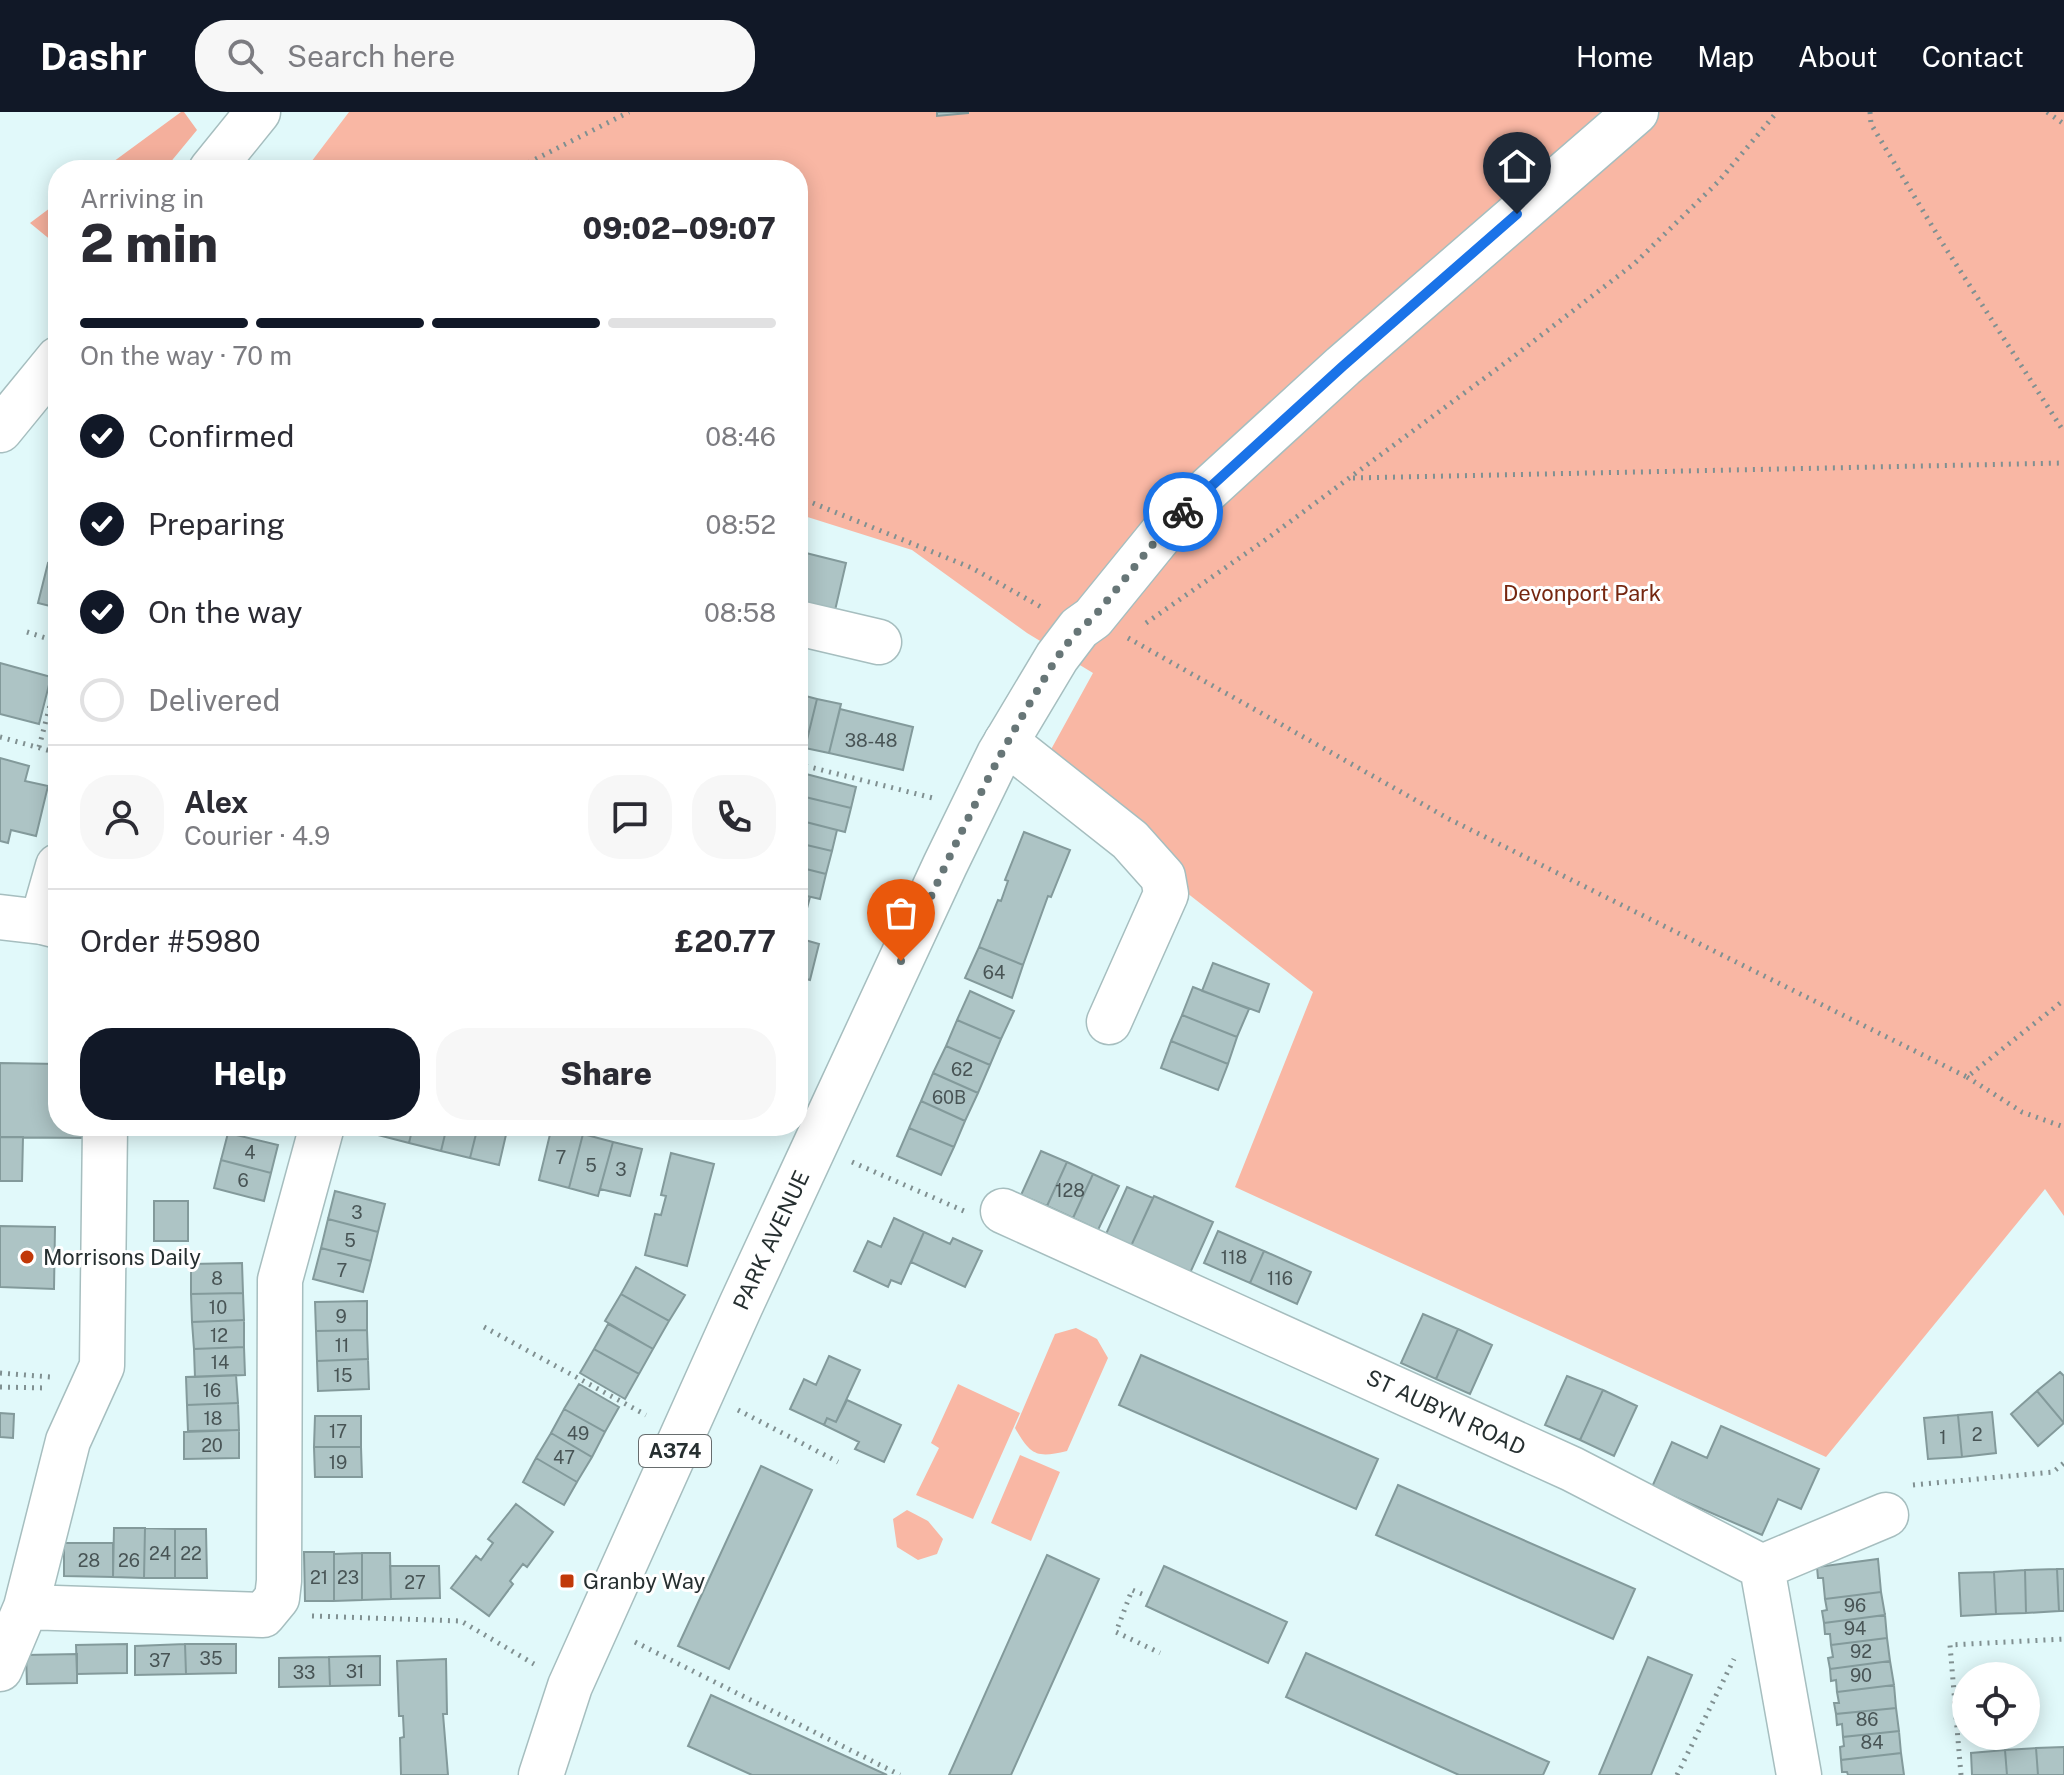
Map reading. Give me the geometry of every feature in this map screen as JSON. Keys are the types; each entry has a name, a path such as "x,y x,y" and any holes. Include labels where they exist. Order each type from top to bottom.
{"street":[{"path":"219,160 258,112"},
{"name":"PARK AVENUE","path":"541,1775 570,1686 702,1391 811,1135 1006,742 1057,657 1167,527 1355,356 1636,112"},
{"path":"0,430 48,380"},
{"path":"808,625 879,642"},
{"path":"1006,742 1130,840 1163,877 1166,894 1109,1022"},
{"path":"0,917 48,924"},
{"path":"0,1669 68,1441 102,1366 105,1136"},
{"path":"15,1617 263,1615 277,1598 280,1280 319,1136"},
{"name":"ST AUBYN ROAD","path":"1003,1211 1572,1469 1762,1567"},
{"path":"1799,1775 1762,1567 1886,1515"}],"path":[{"path":"534,160 629,112"},
{"path":"1777,112 1718,182 1635,263 1350,478 1126,637 1449,819 1967,1077 2022,1112 2064,1127"},
{"path":"1870,112 1871,124 1941,241 2064,432"},
{"path":"2047,112 2064,124"},
{"path":"1350,478 2064,463"},
{"path":"808,501 972,568 1079,628"},
{"path":"27,632 48,639"},
{"path":"39,747 48,715"},
{"path":"0,737 48,750"},
{"path":"808,767 904,791"},
{"path":"1967,1077 2064,1000"},
{"path":"811,1135 997,1226 1003,1211"},
{"path":"484,1327 682,1435"},
{"path":"702,1391 838,1462"},
{"path":"1886,1515 1906,1486 2053,1472 2064,1463"},
{"path":"1142,1594 1132,1590 1116,1632 1160,1653"},
{"path":"263,1615 461,1621 570,1686"},
{"path":"1677,1775 1736,1655 1772,1622"},
{"path":"598,1623 900,1775"},
{"path":"1961,1775 1950,1645 2064,1639"}],"green space":[{"name":"Devonport Park","path":"349,112 2064,112 2064,1216 2045,1189 1826,1457 1235,1187 1313,992 1037,775 1093,673 1027,633 912,550 808,517 808,160 313,160"},
{"path":"1076,1328 1097,1339 1108,1358 1067,1451 1036,1453 1015,1428 1055,1334"},
{"path":"958,1384 1020,1413 973,1519 916,1495 939,1448 931,1443"},
{"path":"1020,1455 1060,1472 1031,1541 991,1523"},
{"path":"907,1510 928,1521 943,1539 937,1554 918,1560 897,1547 893,1519"}],"shaded area":[{"path":"181,112 197,130 172,160 116,160"},
{"path":"48,210 48,238 30,223"}],"building":[{"path":"937,112 968,112 968,113 937,116"},
{"path":"808,554 846,563 833,619 808,613"},
{"path":"48,563 48,606 38,603"},
{"path":"0,663 48,676 39,724 0,714"},
{"path":"808,697 817,699 808,736"},
{"path":"817,699 841,704 829,753 808,749"},
{"path":"840,709 913,727 903,770 829,753"},
{"path":"0,758 29,766 25,781 48,786 36,836 11,830 8,843 0,841"},
{"path":"808,775 856,787 851,808 808,798"},
{"path":"808,798 851,808 845,832 808,823"},
{"path":"808,823 837,830 832,851 808,845"},
{"path":"1024,832 1070,850 1051,897 1048,896 1023,965 979,947 998,900 1001,901 1008,881 1005,880"},
{"path":"808,845 832,851 826,874 808,870"},
{"path":"808,870 826,874 820,899 808,896"},
{"path":"808,941 819,944 808,980"},
{"path":"979,947 1023,965 1012,998 965,978"},
{"path":"1213,963 1269,984 1259,1012 1202,991"},
{"path":"1193,987 1249,1009 1237,1037 1182,1015"},
{"path":"970,991 1014,1011 1001,1039 957,1020"},
{"path":"1182,1015 1237,1037 1228,1064 1171,1041"},
{"path":"957,1020 1001,1039 990,1065 946,1046"},
{"path":"1171,1041 1228,1064 1218,1090 1161,1068"},
{"path":"946,1046 990,1065 978,1093 933,1073"},
{"path":"0,1063 48,1064 48,1136 89,1136 89,1138 0,1137"},
{"path":"933,1073 978,1093 965,1121 921,1101"},
{"path":"921,1101 965,1121 954,1147 909,1128"},
{"path":"909,1128 954,1147 941,1175 897,1156"},
{"path":"227,1136 278,1145 271,1173 221,1160"},
{"path":"382,1136 411,1136 409,1143"},
{"path":"411,1136 445,1136 441,1151 409,1143"},
{"path":"445,1136 476,1136 470,1158 441,1151"},
{"path":"476,1136 506,1136 499,1165 470,1158"},
{"path":"550,1136 582,1136 569,1188 539,1180"},
{"path":"582,1136 613,1142 598,1196 569,1188"},
{"path":"0,1137 23,1137 22,1181 0,1181"},
{"path":"613,1142 642,1149 630,1196 600,1189"},
{"path":"1041,1151 1067,1162 1047,1206 1021,1195"},
{"path":"671,1153 714,1164 687,1266 645,1255 655,1214 661,1215 666,1196 661,1195"},
{"path":"221,1160 271,1173 264,1201 214,1188"},
{"path":"1067,1162 1093,1174 1073,1218 1047,1206"},
{"path":"1093,1174 1119,1186 1098,1230 1073,1218"},
{"path":"1127,1187 1153,1198 1131,1246 1106,1234"},
{"path":"335,1191 385,1204 378,1232 328,1219"},
{"path":"1154,1196 1213,1222 1190,1273 1131,1246"},
{"path":"154,1201 188,1201 188,1241 154,1241"},
{"path":"894,1218 924,1232 901,1284 891,1280 888,1287 854,1271 868,1241 881,1247"},
{"path":"328,1219 378,1232 371,1261 321,1248"},
{"name":"Morrisons Daily","path":"0,1226 55,1227 54,1289 0,1287"},
{"path":"1218,1231 1264,1251 1250,1283 1204,1263"},
{"path":"924,1232 950,1244 953,1238 982,1251 965,1287 911,1262"},
{"path":"321,1248 371,1261 363,1292 313,1279"},
{"path":"1264,1251 1311,1272 1297,1304 1250,1283"},
{"path":"242,1263 243,1293 191,1294 191,1264"},
{"path":"636,1267 685,1295 669,1321 621,1294"},
{"path":"243,1293 244,1320 192,1322 191,1294"},
{"path":"621,1294 669,1321 653,1349 605,1321"},
{"path":"367,1301 367,1330 316,1331 315,1302"},
{"path":"1423,1314 1458,1329 1436,1379 1401,1363"},
{"path":"244,1320 244,1347 194,1349 192,1322"},
{"path":"608,1324 653,1349 639,1374 594,1349"},
{"path":"1458,1329 1492,1345 1470,1394 1436,1379"},
{"path":"367,1330 368,1359 317,1361 316,1331"},
{"path":"244,1347 245,1375 195,1377 194,1349"},
{"path":"594,1349 639,1374 625,1399 580,1373"},
{"path":"1141,1355 1378,1459 1356,1509 1119,1405"},
{"path":"829,1356 860,1370 836,1422 827,1418 824,1425 790,1409 804,1379 816,1385"},
{"path":"368,1359 369,1389 318,1391 317,1361"},
{"path":"2060,1372 2064,1376 2064,1423 2037,1391"},
{"path":"236,1375 238,1403 187,1405 186,1377"},
{"path":"1567,1376 1603,1390 1580,1440 1545,1425"},
{"path":"579,1384 619,1407 605,1432 564,1409"},
{"path":"1603,1390 1637,1406 1614,1456 1580,1440"},
{"path":"2037,1391 2064,1423 2038,1446 2011,1414"},
{"path":"847,1400 901,1425 884,1462 855,1449 859,1442 824,1425 827,1418 836,1422"},
{"path":"238,1403 239,1430 188,1431 187,1405"},
{"path":"564,1409 605,1432 592,1457 551,1433"},
{"path":"1992,1412 1996,1453 1962,1457 1958,1415"},
{"path":"0,1413 14,1414 13,1438 0,1437"},
{"path":"1958,1415 1962,1457 1928,1459 1924,1418"},
{"path":"315,1416 361,1416 361,1447 314,1447"},
{"path":"1721,1426 1819,1469 1801,1509 1778,1499 1762,1535 1652,1487 1672,1442 1707,1458"},
{"path":"239,1430 239,1458 184,1459 184,1432"},
{"path":"551,1433 592,1457 577,1482 536,1458"},
{"path":"314,1447 361,1447 362,1477 315,1477"},
{"path":"536,1458 577,1482 564,1505 523,1482"},
{"path":"761,1466 812,1490 729,1669 678,1646"},
{"path":"1398,1485 1635,1589 1613,1639 1376,1535"},
{"path":"516,1504 553,1532 527,1567 523,1564 510,1581 513,1584 489,1616 451,1588 476,1556 481,1560 493,1543 488,1539"},
{"path":"114,1528 145,1528 144,1578 113,1577"},
{"path":"145,1528 175,1529 175,1578 144,1578"},
{"path":"175,1529 206,1529 207,1578 175,1578"},
{"path":"64,1543 113,1543 113,1577 64,1576"},
{"path":"304,1552 334,1552 334,1601 305,1601"},
{"path":"362,1553 362,1600 334,1601 334,1554"},
{"path":"362,1553 390,1553 391,1599 362,1600"},
{"path":"1047,1555 1099,1579 1011,1775 949,1775"},
{"path":"1878,1559 1881,1592 1825,1599 1823,1578 1818,1578 1817,1567"},
{"path":"390,1566 439,1566 440,1598 391,1599"},
{"path":"1164,1566 1287,1622 1268,1663 1146,1606"},
{"path":"2057,1569 2064,1569 2064,1611 2059,1611"},
{"path":"2057,1569 2059,1611 2026,1613 2025,1570"},
{"path":"2025,1570 2026,1613 1996,1614 1994,1572"},
{"path":"1994,1572 1996,1614 1961,1616 1959,1573"},
{"path":"1881,1592 1885,1615 1824,1623 1822,1611 1827,1610 1825,1599"},
{"path":"1885,1615 1887,1638 1831,1645 1830,1634 1825,1634 1824,1623"},
{"path":"1887,1638 1890,1661 1830,1669 1828,1658 1833,1657 1831,1645"},
{"path":"127,1644 127,1673 77,1674 76,1645"},
{"path":"185,1644 186,1674 135,1675 135,1646"},
{"path":"185,1644 236,1644 236,1673 186,1674"},
{"path":"1306,1653 1549,1762 1543,1775 1459,1775 1286,1697"},
{"path":"77,1654 77,1683 27,1684 26,1655"},
{"path":"380,1656 380,1685 330,1686 329,1657"},
{"path":"329,1657 330,1686 279,1687 279,1658"},
{"path":"1648,1657 1692,1675 1651,1775 1599,1775"},
{"path":"446,1659 447,1714 443,1714 448,1775 401,1775 400,1738 404,1737 403,1716 399,1716 397,1661"},
{"path":"1890,1661 1894,1685 1837,1692 1836,1680 1831,1681 1830,1669"},
{"path":"1894,1685 1896,1708 1836,1714 1834,1703 1839,1703 1837,1692"},
{"path":"711,1695 887,1775 752,1775 688,1746"},
{"path":"1896,1708 1899,1731 1843,1737 1842,1724 1837,1725 1836,1714"},
{"path":"1899,1731 1901,1753 1841,1760 1843,1737"},
{"path":"2064,1747 2064,1775 2038,1775 2036,1750"},
{"path":"2005,1750 2036,1750 2038,1775 2007,1775"},
{"path":"2005,1750 2007,1775 1972,1775 1971,1753"},
{"path":"1901,1753 1904,1775 1848,1775 1842,1772 1841,1760"}],"way so far":[{"path":"901,961 999,754 1057,657 1079,628 1093,618 1167,527 1183,512"}],"place":[{"name":"Morrisons Daily","path":"27,1257"},
{"name":"Granby Way","path":"567,1581"}],"route":[{"path":"1183,512 1343,366 1517,214"}]}
